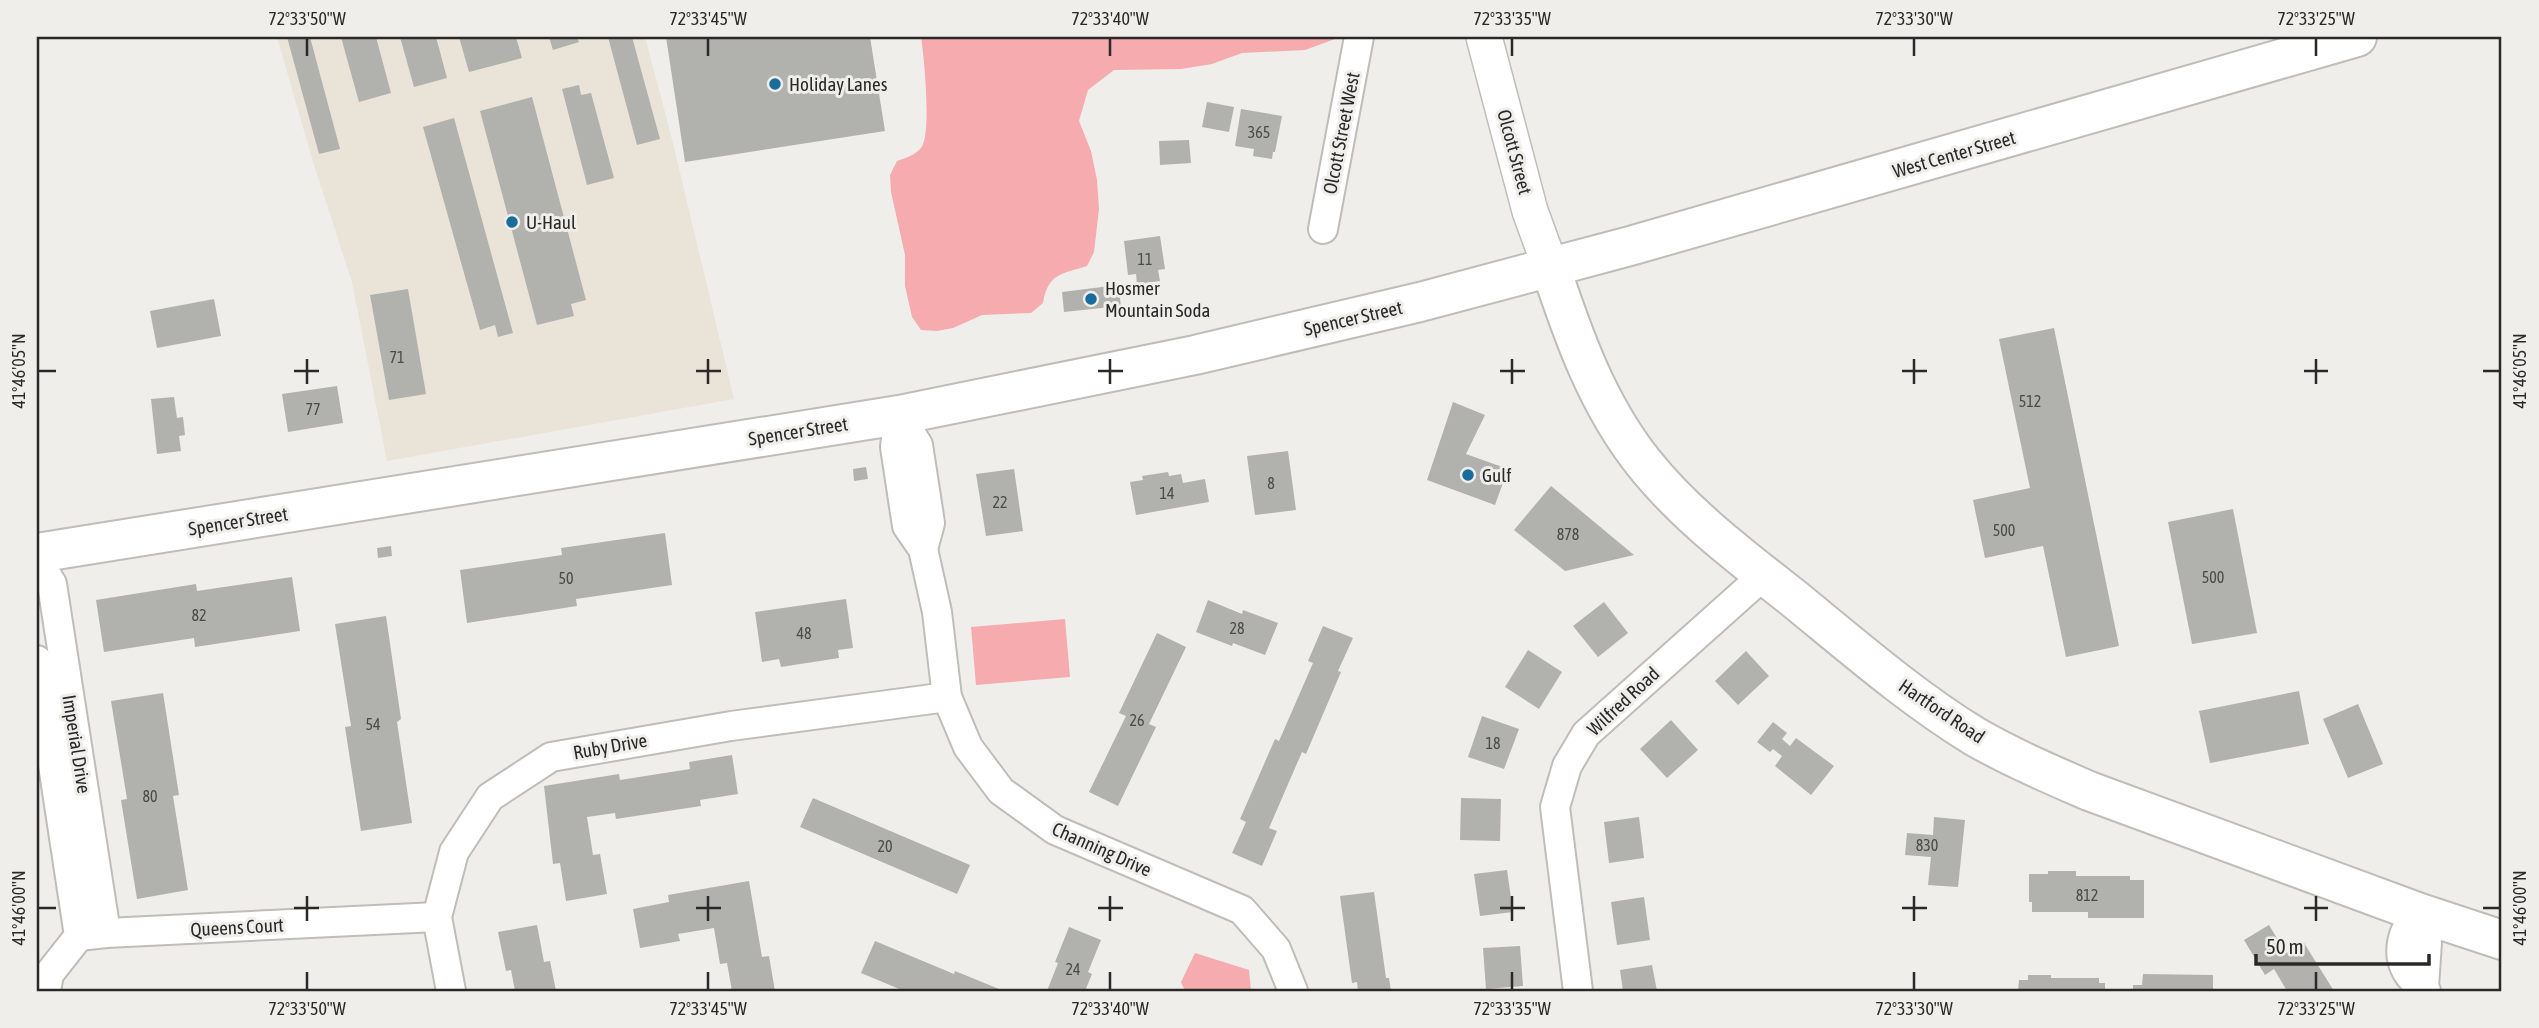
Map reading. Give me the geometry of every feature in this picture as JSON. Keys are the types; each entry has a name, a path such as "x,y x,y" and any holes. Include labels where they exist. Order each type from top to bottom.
{"main road":[{"name":"West Center Street","path":"1550,266 1630,246 2357,37"},
{"name":"Spencer Street","path":"37,553 899,415 1195,355 1420,302 1550,266"},
{"name":"Hartford Road","path":"1550,266 1573,337 1608,412 1643,463 1694,515 1764,575 1915,696 1974,736 2089,792 2420,913 2502,940"}],"street":[{"name":"Olcott Street West","path":"1323,229 1359,37"},
{"name":"Olcott Street","path":"1484,37 1530,211 1550,266"},
{"name":"Channing Drive","path":"899,415 895,447 907,526 923,550 937,612 947,697 968,747 1001,791 1055,830 1242,910 1276,949 1293,991"},
{"name":"Imperial Drive","path":"37,559 52,584 93,934"},
{"name":"Wilfred Road","path":"1578,991 1555,807 1567,766 1586,734 1764,575"},
{"name":"Imperial Drive","path":"37,660 93,934"},
{"name":"Ruby Drive","path":"451,991 437,918 454,852 490,797 551,757 731,726 947,697"},
{"path":"2420,913 2405,933 2401,957 2411,978 2425,989"},
{"name":"Queens Court","path":"93,934 437,918"},
{"path":"47,991 49,974 93,934"}],"shaded area":[{"name":"U-Haul","path":"277,37 645,37 734,399 387,461 352,282 313,162"},
{"path":"921,37 1336,37 1305,50 1242,53 1212,64 1181,69 1114,70 1088,90 1079,121 1091,151 1099,209 1094,252 1087,266 1063,273 1053,280 1048,286 1043,303 1031,313 982,315 953,328 937,331 921,330 912,317 905,286 905,255 891,192 890,175 897,161 916,153 924,140 926,95"},
{"path":"1065,619 1070,677 976,685 971,627"},
{"path":"1195,953 1249,970 1251,991 1185,991 1181,982"}],"building":[{"path":"287,37 310,37 340,149 319,154"},
{"path":"341,37 376,37 391,93 359,102"},
{"path":"400,37 436,37 447,78 414,87"},
{"path":"459,37 516,37 522,58 469,72"},
{"path":"549,37 577,37 579,42 553,50"},
{"path":"608,37 632,37 660,139 637,145"},
{"name":"Holiday Lanes","path":"666,37 870,37 885,131 685,162"},
{"path":"579,85 581,95 591,93 614,178 587,185 562,89"},
{"path":"532,97 586,300 571,304 574,316 537,325 480,111"},
{"path":"1207,102 1234,107 1229,132 1202,127"},
{"path":"1241,109 1282,116 1272,159 1253,156 1254,149 1235,146"},
{"path":"454,118 513,333 498,337 495,325 480,330 423,127"},
{"path":"1189,140 1191,163 1160,165 1159,141"},
{"path":"1160,236 1165,269 1158,270 1160,281 1137,284 1136,274 1128,275 1124,241"},
{"name":"Hosmer Mountain Soda","path":"1118,285 1121,306 1064,312 1062,292"},
{"path":"408,289 426,394 389,400 370,295"},
{"path":"214,299 221,336 157,348 150,311"},
{"path":"2054,328 2119,646 2066,657 2043,546 1985,558 1973,500 2030,488 1999,339"},
{"path":"337,386 343,423 288,432 282,394"},
{"path":"174,397 177,418 183,417 185,435 179,436 181,451 157,454 151,399"},
{"name":"Gulf","path":"1453,402 1485,415 1466,454 1508,469 1495,505 1427,480"},
{"path":"1288,451 1296,510 1255,515 1247,456"},
{"path":"866,467 868,479 854,481 853,469"},
{"path":"1014,469 1023,531 986,536 976,474"},
{"path":"1168,472 1169,476 1181,474 1183,483 1205,479 1209,502 1136,515 1130,482 1143,480 1142,476"},
{"path":"1551,486 1634,555 1565,571 1514,530"},
{"path":"2233,509 2257,633 2192,644 2168,522"},
{"path":"665,533 672,585 576,599 577,606 467,623 460,570 562,555 561,548"},
{"path":"391,546 392,556 378,558 377,548"},
{"path":"292,577 300,631 195,647 194,638 104,652 96,600 196,584 197,591"},
{"path":"846,599 853,648 838,650 839,658 781,667 779,659 762,662 755,612"},
{"path":"1208,600 1242,614 1243,610 1278,623 1265,655 1196,632"},
{"path":"1604,602 1628,633 1598,657 1573,626"},
{"path":"386,616 401,719 397,722 412,823 361,831 345,727 351,726 335,624"},
{"path":"1323,626 1353,638 1306,754 1302,752 1269,828 1277,831 1262,866 1232,853 1246,822 1240,819 1275,739 1279,741 1313,663 1308,661"},
{"path":"1157,633 1186,647 1149,724 1156,727 1118,806 1089,792 1126,716 1119,713"},
{"path":"1528,650 1562,672 1539,709 1505,687"},
{"path":"1746,651 1769,676 1738,705 1715,681"},
{"path":"2299,691 2309,744 2210,763 2199,711"},
{"path":"163,693 179,795 173,796 188,890 137,899 121,800 127,799 111,701"},
{"path":"2358,704 2383,764 2348,778 2323,719"},
{"path":"1482,716 1519,729 1504,769 1468,757"},
{"path":"1671,720 1698,750 1667,778 1640,749"},
{"path":"1773,722 1787,733 1782,739 1790,746 1796,738 1834,766 1811,795 1775,766 1782,756 1773,749 1770,752 1757,742"},
{"path":"732,755 738,794 700,800 701,806 616,819 615,813 587,817 593,855 600,854 607,894 566,901 560,863 553,864 544,786 619,774 620,780 690,769 689,762"},
{"path":"813,798 970,865 957,894 800,827"},
{"path":"1461,798 1501,799 1500,841 1460,840"},
{"path":"1639,817 1644,858 1609,863 1604,822"},
{"path":"1934,817 1965,820 1958,887 1928,885 1931,857 1905,855 1907,833 1933,835"},
{"path":"1507,870 1513,912 1480,916 1474,874"},
{"path":"2048,871 2076,871 2076,876 2130,876 2130,880 2144,880 2144,918 2088,918 2088,912 2032,912 2032,902 2029,902 2029,874 2048,874"},
{"path":"749,881 762,957 769,956 775,991 732,991 727,963 720,964 714,928 678,934 680,941 640,948 633,909 669,902 668,895"},
{"path":"1374,892 1386,978 1389,978 1391,991 1358,991 1357,982 1352,983 1340,896"},
{"path":"1644,897 1650,940 1617,945 1611,902"},
{"path":"537,925 544,962 550,961 556,991 515,991 511,970 506,971 498,932"},
{"path":"2269,925 2286,953 2304,943 2334,991 2287,991 2274,969 2265,975 2244,940"},
{"path":"1069,927 1101,940 1088,972 1092,974 1085,991 1047,991 1058,963 1055,962"},
{"path":"875,941 954,974 955,971 1004,991 904,991 861,973"},
{"path":"1520,946 1523,986 1486,989 1483,948"},
{"path":"1652,965 1657,991 1623,991 1620,970"},
{"path":"2143,974 2213,975 2213,991 2133,991 2133,985 2142,985"},
{"path":"2028,975 2099,978 2099,983 2105,983 2105,991 2018,991 2019,980 2028,980"}],"place":[{"name":"Holiday Lanes","path":"775,84"},
{"name":"U-Haul","path":"512,222"},
{"name":"Hosmer Mountain Soda","path":"1091,299"},
{"name":"Gulf","path":"1468,475"}]}
